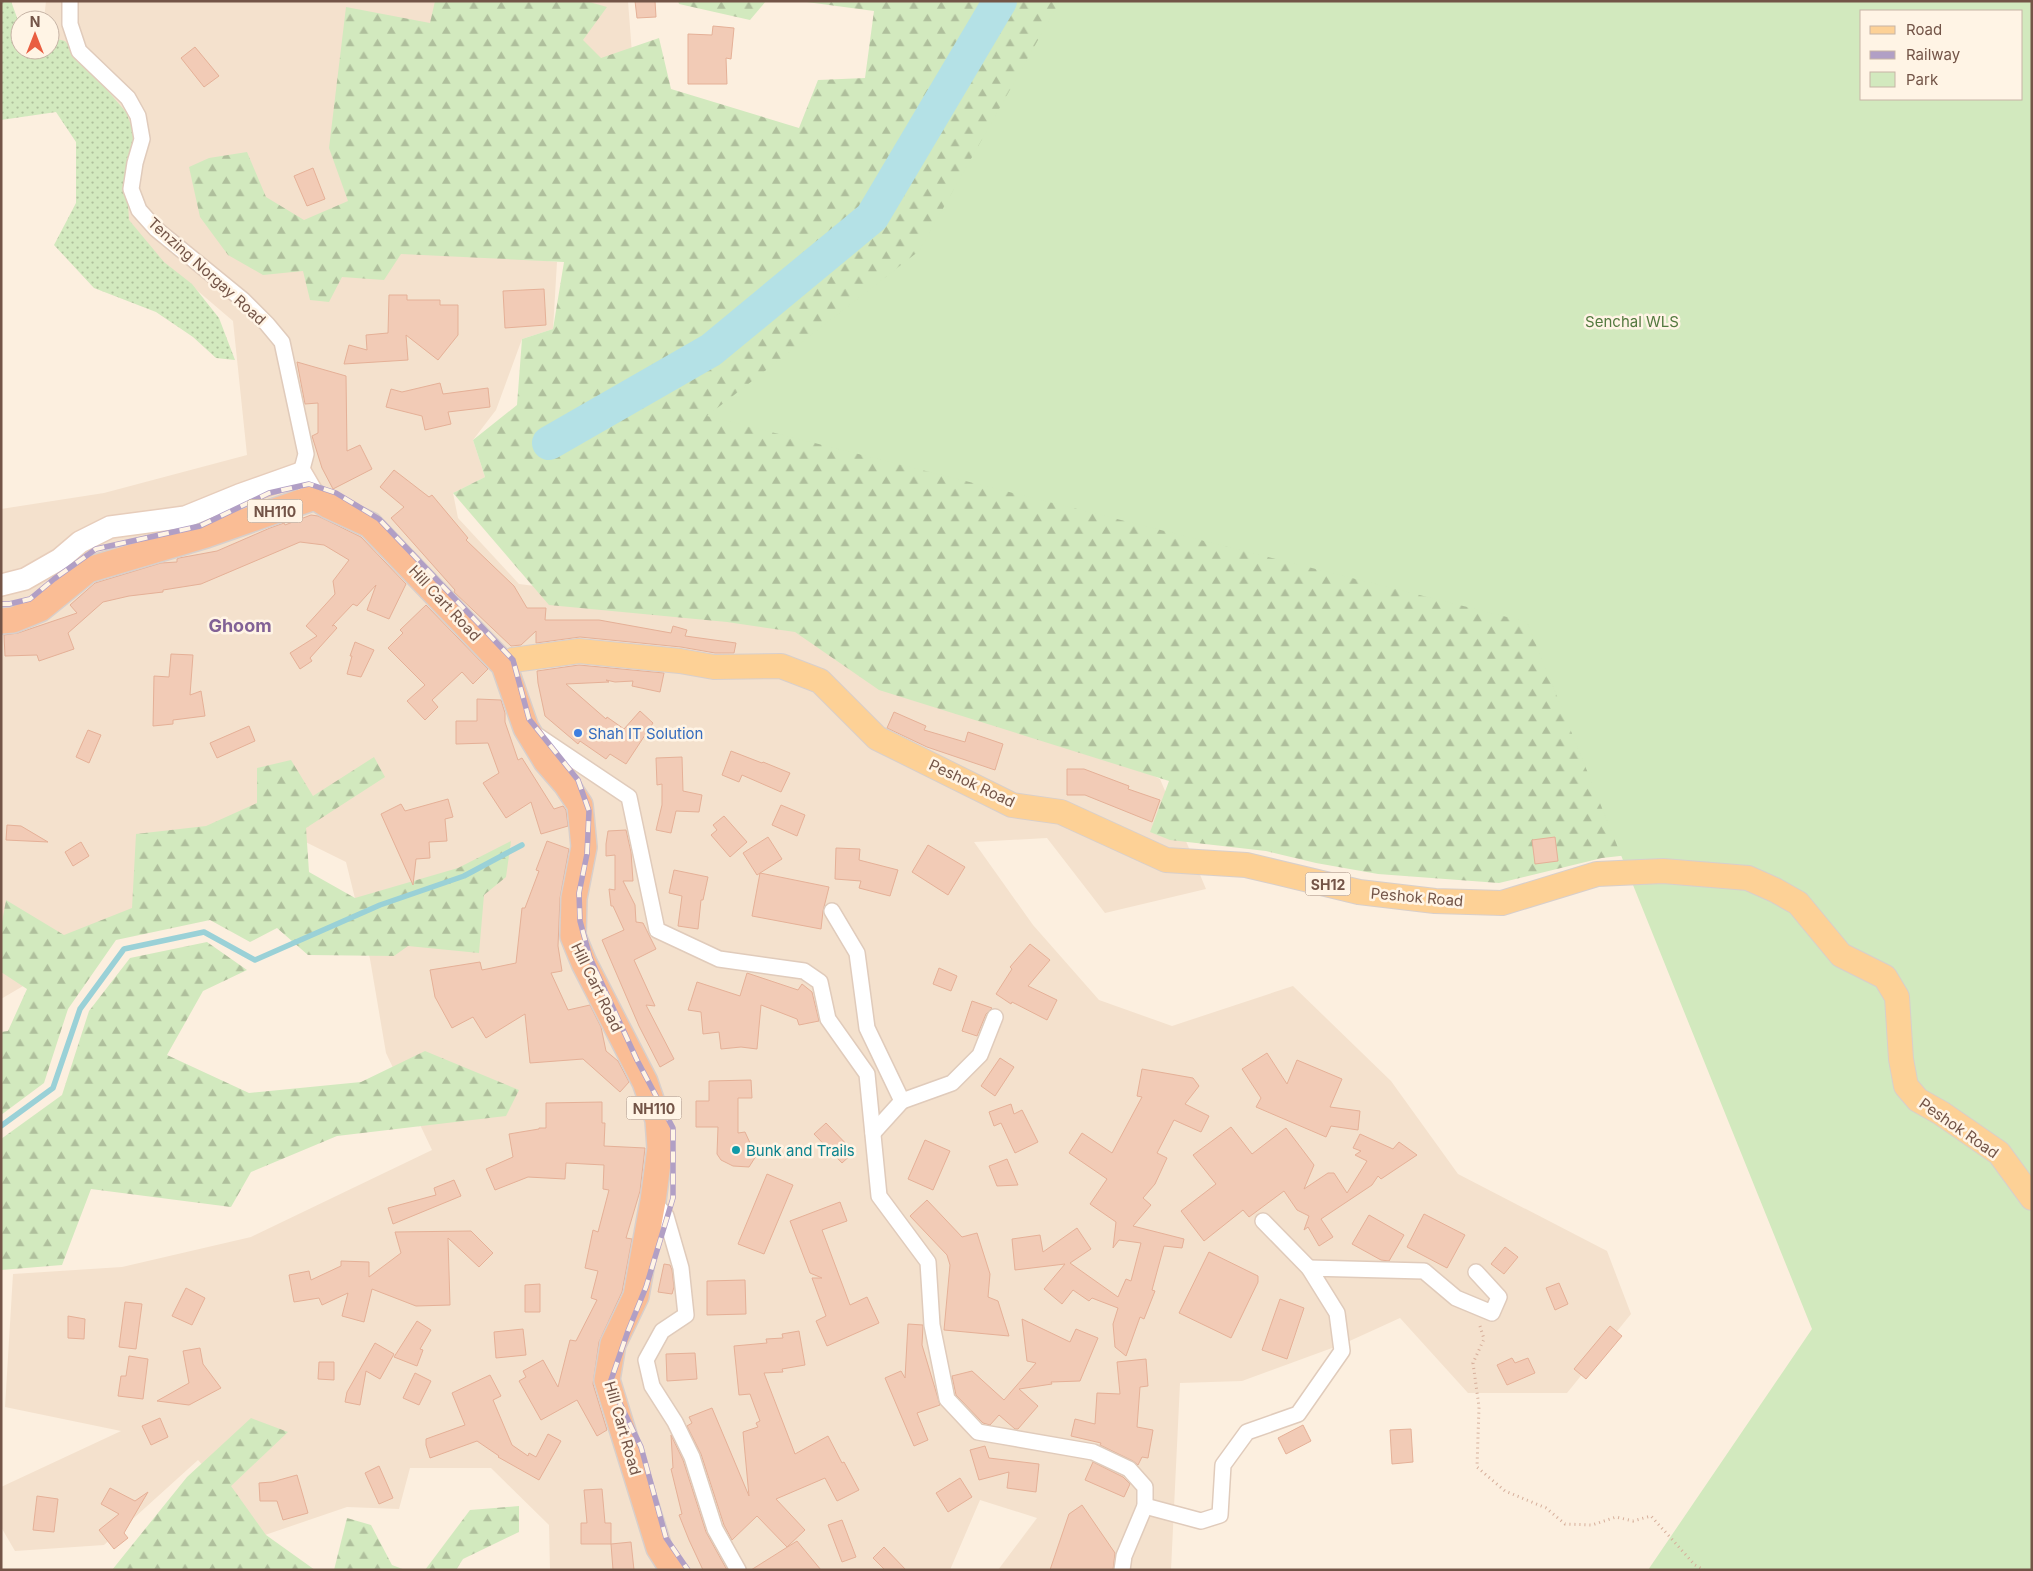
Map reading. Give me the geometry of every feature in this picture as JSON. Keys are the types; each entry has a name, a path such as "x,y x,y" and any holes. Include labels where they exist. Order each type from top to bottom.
{"highway":[{"name":"NH110","path":"1,622 13,620 40,609 88,570 206,536 315,497"},
{"name":"Hill Cart Road","path":"315,497 329,506 370,525 504,665 526,728 546,761 566,784 580,805 584,847 574,898 573,936 584,963 645,1082 658,1120 660,1148 653,1202 636,1296 613,1344 607,1380 660,1548 673,1570"}],"main road":[{"path":"1,585 25,579 60,559 80,542 110,527 185,517 239,494 301,473 315,497"},
{"name":"Peshok Road","path":"504,665 513,660 579,651 680,661 714,667 781,666 820,681 877,738 1012,805 1061,812 1166,860 1246,865 1359,892 1435,901 1502,903 1597,874 1663,871 1748,878 1798,903 1841,955 1885,977 1898,997 1901,1058 1906,1086 1918,1100 1941,1113 1999,1153 2032,1198"}],"street":[{"name":"Tenzing Norgay Road","path":"70,1 70,24 80,51 128,98 138,116 142,139 130,189 139,210 156,229 243,300 282,342 306,454 301,473"},
{"path":"526,728 554,749 629,797 657,930 719,959 804,971 820,982 828,1019 867,1074 879,1196 928,1262 932,1325 947,1399 978,1432 1093,1452 1129,1468 1145,1487 1145,1506 1124,1556 1122,1570"},
{"path":"832,911 857,953 867,1028 902,1101"},
{"path":"873,1133 902,1101 952,1084 980,1055 995,1017"},
{"path":"653,1202 666,1216 681,1268 686,1314 662,1331 646,1360 652,1386 675,1422 692,1457 715,1529 738,1570"},
{"path":"1145,1506 1200,1521 1220,1515 1223,1465 1247,1432 1298,1414 1342,1352 1337,1313 1309,1268 1263,1221"},
{"path":"1309,1268 1424,1271 1456,1298 1492,1313 1498,1297 1476,1272"}],"path":[{"path":"1456,1298 1482,1328 1484,1339 1473,1362 1479,1407 1477,1467 1505,1491 1546,1508 1565,1524 1592,1525 1616,1517 1633,1521 1651,1516 1695,1565 1704,1570"}],"shaded area":[{"path":"46,1 628,1 632,54 366,242 557,262 553,329 522,339 496,410 473,440 485,477 453,493 458,518 519,584 605,595 765,587 1160,779 1206,889 1105,913 1047,838 974,842 1033,925 1099,1000 1172,1026 1293,986 1391,1081 1458,1174 1607,1251 1631,1314 1567,1393 1468,1393 1400,1318 1343,1344 1242,1381 1180,1383 1171,1570 998,1570 1037,1518 980,1500 950,1570 550,1570 549,1525 491,1468 410,1468 399,1509 347,1507 265,1535 198,1460 104,1545 15,1551 1,1527 1,1487 121,1431 5,1407 13,1274 122,1267 251,1237 432,1150 386,1053 370,959 346,862 255,817 130,923 1,999 1,509 104,493 247,455 233,321 138,240 55,60 60,60 60,10 45,10"}],"green space":[{"path":"1,1 11,1 14,10 10,10 10,60 60,60 60,40 65,41 126,112 135,135 127,188 129,220 164,262 192,284 219,318 235,360 216,358 193,337 156,312 94,288 54,245 76,203 76,142 56,112 1,120"},
{"name":"Senchal WLS","path":"435,1 586,1 607,7 583,40 601,58 659,38 671,89 799,128 818,80 865,78 874,11 799,1 990,1 863,209 701,342 547,438 538,451 553,452 715,355 877,220 1008,1 2032,1 2032,1173 1647,853 1602,858 1499,883 1378,874 1316,863 1266,851 1170,840 1150,832 1169,781 879,690 795,632 727,622 549,605 453,493 485,477 473,440 517,405 522,339 553,329 564,262 401,254 384,280 342,277 329,302 310,300 303,271 263,275 228,255 200,217 189,167 209,158 247,152 266,197 304,220 348,201 329,148 346,7 430,23"},
{"path":"678,1 766,1 750,20 679,4"},
{"name":"Senchal WLS","path":"1060,1 2032,1 2032,1570 1648,1570 1812,1329 1527,622 707,416 919,251"},
{"path":"374,757 385,777 306,828 309,872 355,898 458,868 511,841 506,877 484,895 479,953 408,946 394,956 308,955 277,928 250,942 210,920 116,940 68,1009 44,1083 1,1115 1,1032 8,1031 27,989 1,972 1,928 6,900 64,935 132,908 136,834 206,826 257,803 257,768 291,760 313,796"},
{"path":"207,942 247,970 203,991 167,1055 249,1093 361,1082 425,1051 519,1090 506,1116 337,1136 251,1172 231,1207 91,1189 62,1265 1,1270 1,1139 62,1095 89,1011 130,958"},
{"path":"251,1418 288,1432 231,1486 266,1535 315,1570 112,1570 187,1477"},
{"path":"519,1506 519,1532 463,1559 456,1570 425,1570 470,1510"},
{"path":"347,1518 371,1525 392,1565 405,1570 334,1570"}],"building":[{"path":"635,1 655,1 656,17 637,18"},
{"path":"713,26 734,28 731,59 726,58 727,84 688,84 688,34 712,35"},
{"path":"195,47 219,76 204,87 181,58"},
{"path":"313,168 325,199 307,206 294,176"},
{"path":"544,289 546,325 505,328 503,291"},
{"path":"389,295 407,295 407,300 440,300 440,305 458,305 458,335 438,360 406,335 408,360 344,364 349,345 367,350 366,335 388,333"},
{"path":"297,362 346,376 347,451 360,445 372,469 333,489 322,468 312,436 318,433 318,403 305,404"},
{"path":"440,383 443,394 488,388 490,407 448,412 451,424 425,430 422,416 386,407 391,389 402,392"},
{"path":"394,470 429,497 432,495 468,538 466,540 514,586 527,608 546,608 545,620 599,620 671,633 673,626 687,630 685,636 736,643 734,653 715,653 681,647 580,637 536,643 536,631 521,645 511,646 454,592 455,590 391,518 404,507 380,487"},
{"path":"311,515 318,516 361,537 406,584 389,619 367,610 376,585 357,606 353,604 332,626 334,625 337,628 310,658 312,661 300,669 290,653 317,636 306,626 335,594 333,581 349,560 324,545 300,542 201,584 103,602 68,633 74,649 39,661 37,655 5,656 4,635 18,633 77,613 70,605 95,583 161,563 177,562 179,558 217,551 270,528 284,523 285,525"},
{"path":"426,605 488,669 473,684 462,672 432,700 438,707 425,720 407,701 425,685 388,648 403,633 400,630"},
{"path":"355,642 374,650 361,677 347,674"},
{"path":"171,654 193,655 190,695 201,691 205,716 173,720 173,724 153,726 154,676 169,677"},
{"path":"579,665 664,673 660,692 632,686 633,681 615,682 606,680 609,682 566,684 606,719 607,717 624,729 640,711 653,723 626,764 610,754 606,759 580,741 578,744 545,716 537,671"},
{"path":"477,699 501,700 505,713 505,722 518,760 522,758 554,809 563,806 566,810 568,826 541,834 531,802 506,818 483,783 499,773 488,743 456,744 456,721 477,721"},
{"path":"894,712 926,726 924,730 965,742 968,732 1003,744 995,770 927,747 887,728"},
{"path":"249,726 255,741 217,758 210,743"},
{"path":"88,730 101,735 89,763 76,757"},
{"path":"731,751 790,773 781,792 742,775 739,782 722,775"},
{"path":"682,757 683,791 702,795 699,812 676,811 671,833 656,830 662,805 662,784 657,785 656,758"},
{"path":"1067,769 1084,769 1129,786 1128,789 1160,800 1152,822 1085,795 1067,795"},
{"path":"448,799 453,817 445,819 447,841 429,842 430,858 416,859 413,885 381,814 401,804 405,811"},
{"path":"781,805 805,815 797,836 772,825"},
{"path":"724,816 747,842 730,857 711,835 717,830 713,825"},
{"path":"7,825 21,826 48,842 6,840"},
{"path":"626,830 631,852 633,881 623,881 635,905 636,922 643,923 656,949 634,960 655,1006 646,1005 674,1059 660,1067 639,1026 602,940 624,930 613,906 611,906 609,889 615,890 615,855 606,856 606,844 608,831"},
{"path":"768,837 782,859 757,875 743,853"},
{"path":"1555,837 1558,861 1535,864 1532,840"},
{"path":"547,841 569,849 560,898 558,946 562,971 551,973 568,1010 590,1005 601,1027 606,1051 618,1061 629,1082 620,1092 583,1059 530,1063 525,1014 486,1038 473,1017 452,1028 435,997 430,970 480,962 482,970 516,963 522,908 525,908 539,871 536,870"},
{"path":"81,842 89,856 73,866 65,852"},
{"path":"928,845 965,867 948,895 912,872"},
{"path":"836,848 860,849 859,860 898,870 890,896 859,888 861,881 835,879"},
{"path":"674,870 708,877 703,900 701,900 698,929 678,926 682,896 669,893"},
{"path":"760,873 829,887 821,929 752,916"},
{"path":"1030,944 1050,960 1028,986 1057,1000 1047,1020 1012,1002 1011,1004 996,994 1012,969 1010,967"},
{"path":"939,968 957,976 951,991 933,984"},
{"path":"747,973 798,990 802,984 812,992 819,1021 799,1025 797,1019 761,1005 757,1049 741,1047 721,1049 719,1032 703,1034 701,1012 688,1010 697,982 740,996"},
{"path":"972,1001 992,1008 986,1014 977,1036 962,1031"},
{"path":"1267,1053 1287,1084 1297,1060 1342,1079 1330,1107 1360,1111 1358,1130 1331,1126 1326,1137 1256,1107 1261,1098 1242,1069"},
{"path":"1000,1058 1014,1067 995,1096 981,1086"},
{"path":"1142,1069 1193,1078 1199,1086 1185,1104 1209,1116 1201,1132 1174,1120 1157,1153 1167,1158 1155,1184 1143,1198 1151,1205 1133,1226 1184,1239 1182,1248 1164,1246 1152,1290 1155,1291 1144,1319 1140,1317 1126,1356 1115,1347 1113,1324 1118,1308 1092,1298 1089,1301 1073,1290 1062,1304 1044,1289 1065,1264 1015,1270 1012,1239 1040,1235 1043,1252 1077,1228 1091,1249 1070,1263 1118,1297 1126,1279 1131,1281 1141,1243 1119,1240 1113,1248 1116,1222 1090,1204 1107,1179 1069,1153 1082,1133 1112,1153 1142,1097 1137,1096"},
{"path":"751,1080 752,1098 738,1098 738,1133 745,1132 756,1156 749,1167 733,1166 721,1160 717,1154 718,1127 696,1127 696,1101 709,1101 709,1081"},
{"path":"602,1102 602,1123 605,1123 604,1146 645,1148 640,1191 626,1238 632,1239 622,1292 599,1342 593,1384 607,1430 597,1436 577,1400 541,1420 519,1381 526,1377 523,1371 543,1360 558,1387 570,1340 576,1341 597,1300 591,1298 598,1271 585,1268 593,1230 598,1232 609,1190 603,1189 604,1165 566,1163 565,1179 528,1177 495,1190 486,1169 513,1157 509,1134 546,1128 546,1103"},
{"path":"1011,1104 1014,1114 1022,1110 1038,1142 1015,1153 1001,1123 994,1126 989,1112"},
{"path":"826,1123 854,1152 842,1163 814,1134"},
{"path":"1231,1127 1252,1154 1286,1128 1314,1165 1304,1189 1328,1173 1334,1173 1347,1193 1367,1161 1355,1155 1361,1151 1353,1148 1360,1134 1393,1149 1399,1142 1417,1155 1381,1179 1378,1176 1372,1185 1321,1219 1333,1237 1319,1246 1308,1227 1304,1230 1309,1216 1297,1210 1284,1191 1249,1217 1243,1210 1204,1241 1181,1211 1216,1184 1193,1155"},
{"path":"925,1140 950,1151 933,1190 908,1179"},
{"path":"1007,1159 1018,1185 997,1186 989,1166"},
{"path":"767,1174 793,1185 764,1254 738,1244"},
{"path":"454,1180 461,1196 393,1224 388,1208 436,1195 434,1188"},
{"path":"927,1200 962,1237 977,1233 990,1274 988,1297 998,1301 1009,1336 944,1330 950,1265 947,1255 910,1216"},
{"path":"840,1202 847,1221 822,1230 850,1305 867,1297 879,1323 827,1346 816,1321 826,1316 812,1278 822,1278 810,1273 790,1221"},
{"path":"1424,1214 1465,1235 1447,1268 1407,1247"},
{"path":"1369,1215 1404,1235 1389,1261 1381,1260 1352,1244"},
{"path":"471,1231 493,1253 479,1267 448,1238 450,1305 416,1306 372,1289 364,1322 342,1316 348,1293 322,1305 319,1298 294,1302 289,1275 309,1271 311,1280 341,1266 341,1261 369,1262 369,1277 401,1253 395,1232"},
{"path":"1505,1247 1518,1257 1504,1274 1491,1264"},
{"path":"1209,1252 1258,1276 1258,1282 1231,1338 1179,1313"},
{"path":"664,1264 670,1265 672,1270 674,1287 672,1294 658,1292"},
{"path":"745,1280 746,1314 707,1315 707,1281"},
{"path":"1559,1283 1568,1304 1555,1310 1546,1288"},
{"path":"540,1284 540,1312 525,1312 525,1285"},
{"path":"186,1288 205,1298 192,1325 172,1316"},
{"path":"1280,1299 1304,1308 1287,1359 1262,1350"},
{"path":"125,1302 142,1304 136,1349 119,1347"},
{"path":"68,1316 85,1319 84,1339 68,1338"},
{"path":"1022,1319 1070,1342 1076,1329 1098,1338 1080,1381 1051,1382 1052,1384 1019,1389 1038,1406 1018,1429 1015,1429 999,1415 990,1425 983,1423 956,1395 952,1376 972,1371 1004,1400 1036,1363 1027,1361"},
{"path":"417,1321 431,1330 420,1349 423,1350 417,1366 394,1357"},
{"path":"908,1324 923,1325 922,1345 940,1405 917,1413 928,1440 914,1446 885,1378 901,1371 905,1378"},
{"path":"1610,1326 1622,1336 1586,1379 1574,1369"},
{"path":"523,1329 526,1355 496,1358 494,1332"},
{"path":"799,1331 805,1365 782,1369 783,1372 764,1373 795,1454 828,1436 859,1490 837,1501 825,1478 776,1499 805,1530 787,1547 757,1516 732,1540 724,1525 701,1454 687,1426 692,1423 689,1417 712,1408 749,1496 743,1432 758,1427 756,1423 760,1421 750,1394 739,1395 734,1346 767,1343 766,1339 783,1338 782,1334"},
{"path":"375,1343 394,1354 380,1379 366,1371 360,1405 345,1402 347,1392"},
{"path":"200,1348 203,1364 221,1388 189,1405 157,1401 189,1383 183,1351"},
{"path":"695,1353 697,1379 667,1381 666,1354"},
{"path":"129,1356 148,1359 143,1399 118,1396 121,1376 126,1376"},
{"path":"1512,1358 1515,1363 1528,1358 1535,1373 1507,1385 1497,1365"},
{"path":"1146,1359 1148,1386 1140,1387 1137,1427 1153,1430 1148,1458 1142,1457 1138,1465 1100,1445 1101,1443 1071,1436 1075,1419 1095,1424 1097,1393 1120,1394 1117,1362"},
{"path":"319,1362 334,1362 334,1380 318,1379"},
{"path":"415,1373 431,1381 419,1405 403,1398"},
{"path":"490,1375 501,1396 493,1400 512,1445 528,1456 529,1453 536,1457 548,1434 561,1441 539,1480 498,1457 477,1441 430,1458 426,1439 465,1425 452,1393"},
{"path":"160,1418 168,1437 151,1445 142,1426"},
{"path":"1303,1425 1311,1441 1286,1454 1278,1438"},
{"path":"1411,1429 1413,1462 1392,1464 1390,1430"},
{"path":"671,1435 683,1460 706,1532 727,1570 703,1570 689,1540 679,1515 682,1514 671,1469 673,1468"},
{"path":"985,1446 989,1458 1039,1464 1036,1492 1007,1488 1009,1472 979,1480 970,1450"},
{"path":"1093,1462 1123,1477 1130,1484 1124,1497 1085,1480"},
{"path":"379,1466 393,1498 379,1504 365,1473"},
{"path":"297,1475 308,1513 283,1520 277,1501 260,1501 259,1483 272,1482"},
{"path":"960,1478 972,1497 948,1512 936,1493"},
{"path":"110,1488 135,1501 148,1492 124,1533 128,1538 114,1549 99,1530 119,1514 101,1504"},
{"path":"602,1489 605,1523 611,1523 611,1544 581,1544 581,1523 587,1523 584,1490"},
{"path":"37,1496 58,1499 54,1532 33,1530"},
{"path":"1082,1505 1115,1553 1113,1570 1050,1570 1069,1514"},
{"path":"842,1520 856,1557 842,1562 828,1525"},
{"path":"797,1541 821,1570 751,1570"},
{"path":"631,1542 634,1570 613,1570 611,1544"},
{"path":"884,1547 906,1570 885,1570 873,1558"}],"waterway":[{"path":"549,443 711,350 872,217 1000,1"},
{"path":"1,1126 53,1088 80,1009 124,949 204,932 255,960 380,905 464,876 522,845"}],"railway":[{"path":"1,604 30,599 96,549 200,526 269,493 309,484 336,493 379,519 513,660 529,719 578,780 589,811 587,854 579,893 580,921 590,958 637,1060 673,1128 673,1198 646,1287 610,1383 641,1447 666,1538 688,1570"}],"place":[{"name":"Shah IT Solution","path":"578,733"},
{"name":"Bunk and Trails","path":"736,1150"}],"district":[{"name":"Ghoom","path":"240,625"}]}
